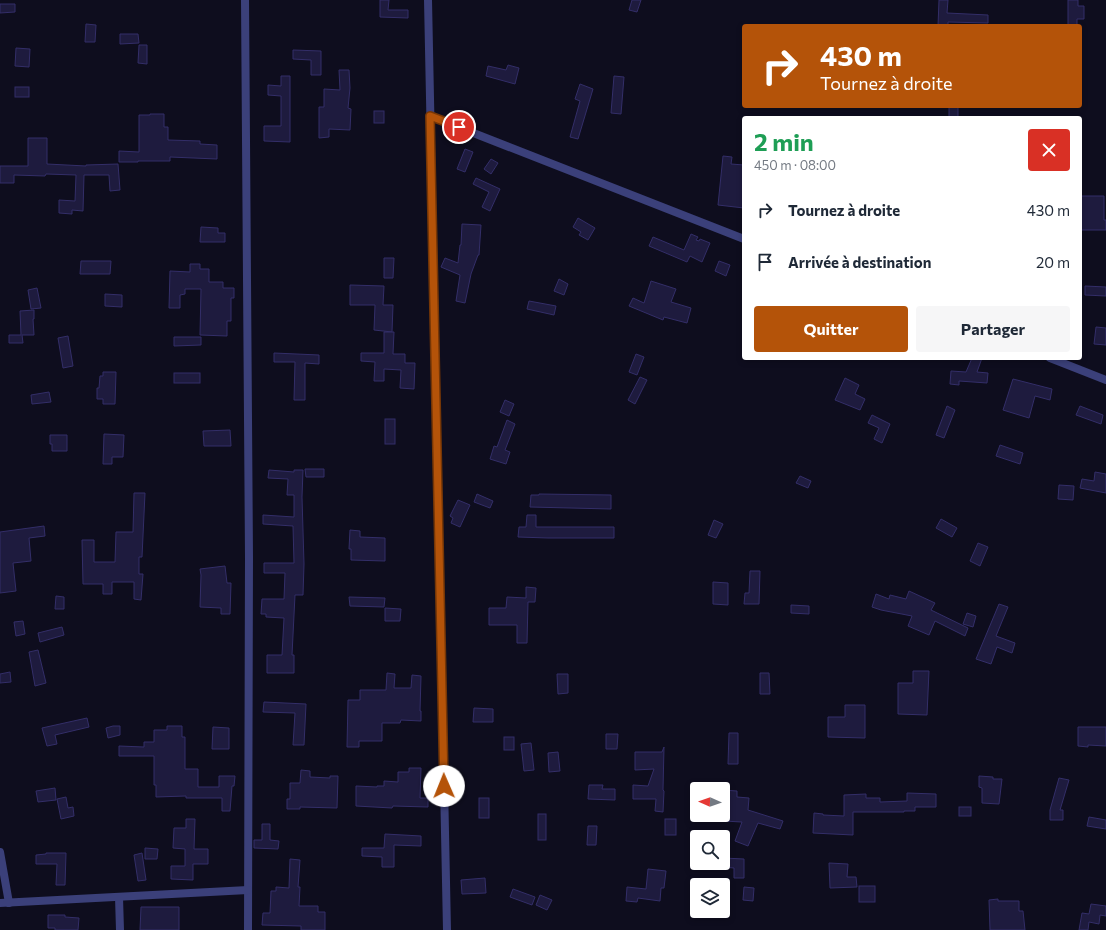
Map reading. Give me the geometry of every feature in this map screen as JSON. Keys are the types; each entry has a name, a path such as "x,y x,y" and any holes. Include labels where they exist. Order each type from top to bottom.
{"street":[{"path":"245,0 249,549 248,930"},
{"path":"428,0 447,930"},
{"path":"430,116 742,238"},
{"path":"1055,360 1106,380"},
{"path":"0,852 9,903"},
{"path":"0,903 248,890"},
{"path":"119,897 120,930"}],"building":[{"path":"380,0 389,0 388,10 408,10 408,18 380,17"},
{"path":"632,0 641,0 637,12 629,10"},
{"path":"939,0 948,0 947,13 988,15 988,23 948,22 948,24 938,24"},
{"path":"1068,0 1078,0 1078,6 1084,6 1084,19 1077,19 1077,24 1068,24"},
{"path":"0,4 15,4 15,12 0,13"},
{"path":"86,24 96,25 95,42 85,42"},
{"path":"120,34 138,34 139,43 120,44"},
{"path":"139,45 147,45 147,64 138,63"},
{"path":"16,48 30,49 29,67 15,66"},
{"path":"293,50 321,51 321,75 311,75 311,60 293,59"},
{"path":"508,65 519,68 515,84 486,76 488,66 506,70"},
{"path":"339,70 349,70 350,88 348,108 351,109 350,130 329,129 329,137 319,138 319,107 324,107 324,89 340,90"},
{"path":"281,76 290,76 290,142 264,141 264,126 281,126 281,96 268,95 268,85 281,86"},
{"path":"614,76 624,77 621,114 611,113"},
{"path":"580,84 593,89 578,139 570,137 580,101 575,99"},
{"path":"15,87 29,87 29,97 15,97"},
{"path":"949,108 958,108 958,116 949,116"},
{"path":"374,111 384,111 384,123 374,123"},
{"path":"164,114 164,127 168,127 168,140 200,141 200,144 217,145 217,159 170,157 170,161 119,162 119,151 139,152 139,115"},
{"path":"28,138 47,138 47,164 86,166 118,164 120,190 110,191 109,175 84,175 83,211 72,210 72,214 59,213 59,200 75,201 76,175 14,175 14,183 0,183 0,166 28,166"},
{"path":"465,149 473,152 465,172 457,169"},
{"path":"723,156 732,157 731,164 742,165 742,208 718,205"},
{"path":"491,159 498,163 491,174 484,169"},
{"path":"476,178 500,189 490,211 482,207 489,192 473,184"},
{"path":"1082,196 1104,196 1104,220 1106,220 1106,230 1082,230"},
{"path":"578,218 595,228 588,240 579,235 581,232 573,227"},
{"path":"462,224 481,225 479,255 471,274 465,303 456,301 460,275 441,267 445,258 458,263"},
{"path":"201,227 218,228 218,233 225,233 225,242 200,242"},
{"path":"691,234 698,237 696,240 699,241 700,239 710,243 702,262 690,256 687,262 649,246 653,237 684,250"},
{"path":"384,258 394,258 393,278 384,278"},
{"path":"81,261 111,261 110,274 80,274"},
{"path":"719,261 730,265 726,276 715,271"},
{"path":"190,264 200,264 200,269 209,269 209,282 223,282 223,288 234,288 234,298 231,298 231,321 227,321 227,336 200,335 201,289 185,289 185,294 180,295 180,308 169,308 170,271 190,272"},
{"path":"559,279 568,284 564,295 554,291"},
{"path":"651,281 676,289 671,302 691,308 687,323 664,317 663,320 629,306 633,298 644,303"},
{"path":"350,285 384,286 383,305 393,305 392,332 374,330 375,305 350,305"},
{"path":"1085,286 1106,287 1106,296 1085,295"},
{"path":"37,288 41,308 31,309 28,290"},
{"path":"105,294 122,295 122,307 105,306"},
{"path":"529,301 556,306 554,315 527,309"},
{"path":"34,310 34,335 22,335 23,343 9,343 9,335 21,335 20,311"},
{"path":"1096,327 1106,328 1106,345 1094,344"},
{"path":"384,332 394,332 393,354 405,354 405,363 415,363 414,389 400,388 401,370 384,369 384,381 374,381 375,362 361,361 361,353 384,353"},
{"path":"68,336 73,366 63,368 58,338"},
{"path":"174,337 201,337 201,345 174,346"},
{"path":"274,353 319,355 319,364 305,363 305,400 294,400 295,362 274,362"},
{"path":"636,354 644,357 637,375 629,372"},
{"path":"971,360 981,360 977,372 988,373 987,383 959,381 959,385 950,384 951,371 966,372"},
{"path":"103,372 116,372 115,404 103,404 103,399 97,399 97,388 99,388 100,376 103,376"},
{"path":"174,373 200,373 200,383 174,383"},
{"path":"640,377 647,380 635,404 628,400"},
{"path":"845,378 859,385 855,394 865,399 860,410 835,400"},
{"path":"1013,379 1052,389 1050,400 1035,396 1029,418 1003,410"},
{"path":"49,392 51,402 32,404 31,395"},
{"path":"505,400 514,404 509,416 500,412"},
{"path":"947,406 955,410 944,438 936,435"},
{"path":"1080,406 1103,415 1101,424 1076,415"},
{"path":"872,415 890,424 882,443 874,439 879,428 868,423"},
{"path":"385,419 395,419 395,444 385,444"},
{"path":"507,420 515,424 505,450 510,452 506,464 490,459 494,446 497,447"},
{"path":"230,430 231,446 204,446 203,431"},
{"path":"104,434 124,435 123,457 112,457 112,464 103,464"},
{"path":"50,435 67,435 67,451 52,451"},
{"path":"1000,445 1023,453 1020,464 996,456"},
{"path":"305,469 324,469 324,477 306,477"},
{"path":"269,470 294,472 294,470 303,470 303,595 295,595 292,655 294,655 294,673 267,673 267,655 282,655 284,618 266,617 266,614 261,614 262,599 284,599 285,573 264,573 264,563 294,563 293,526 263,524 263,515 294,517 294,495 287,495 288,479 268,478"},
{"path":"1095,472 1106,474 1106,493 1080,488 1082,479 1094,481"},
{"path":"800,476 811,481 808,488 796,483"},
{"path":"1059,485 1074,486 1073,500 1058,499"},
{"path":"134,493 145,493 142,557 139,557 139,574 143,574 141,600 134,599 134,582 112,582 112,594 103,594 103,584 83,584 82,540 94,540 94,562 115,562 116,532 133,532"},
{"path":"477,494 493,501 490,508 474,502"},
{"path":"531,495 611,495 611,509 530,507"},
{"path":"458,500 470,505 460,527 451,523 453,518 450,516"},
{"path":"527,515 536,515 536,527 614,527 614,538 518,537 519,527 526,527"},
{"path":"941,519 957,528 952,537 936,528"},
{"path":"714,520 723,524 716,538 708,535"},
{"path":"44,526 45,536 29,538 31,561 13,563 16,591 0,593 0,532"},
{"path":"350,530 360,531 360,537 385,538 385,561 351,560 351,549 349,549"},
{"path":"978,543 988,547 980,566 970,561"},
{"path":"225,566 227,583 231,583 230,614 221,614 221,608 200,607 200,569"},
{"path":"750,571 760,571 759,604 744,604 745,593 749,593"},
{"path":"713,582 728,583 728,605 713,604"},
{"path":"526,587 536,588 535,602 528,602 527,643 517,643 517,625 489,625 489,608 506,608 507,597 526,598"},
{"path":"909,591 935,603 931,610 968,628 965,636 935,621 929,635 908,626 912,616 872,607 876,594 889,599 890,595 906,599"},
{"path":"56,596 64,597 64,609 55,609"},
{"path":"349,597 385,598 384,607 350,606"},
{"path":"999,604 1008,607 996,636 1015,643 1012,653 997,647 991,664 976,659"},
{"path":"791,605 809,606 809,614 791,613"},
{"path":"385,608 401,609 400,621 385,621"},
{"path":"967,613 976,616 973,627 963,624"},
{"path":"23,621 25,634 16,636 14,622"},
{"path":"62,627 64,635 40,642 38,633"},
{"path":"38,650 46,683 35,686 29,652"},
{"path":"913,671 929,671 927,715 898,714 898,683 913,683"},
{"path":"10,672 11,682 0,683 0,674"},
{"path":"387,673 395,674 394,688 411,688 412,675 421,676 421,721 401,720 400,723 382,723 382,741 359,741 359,747 347,747 348,700 360,700 360,690 386,690"},
{"path":"760,673 769,673 770,694 760,694"},
{"path":"557,674 568,674 568,693 558,694"},
{"path":"264,702 306,704 304,745 293,745 295,713 263,712"},
{"path":"845,705 865,705 865,738 828,737 828,717 845,717"},
{"path":"474,708 493,709 493,722 473,722"},
{"path":"87,718 89,727 55,735 57,744 47,746 42,728"},
{"path":"120,726 120,735 108,738 106,728"},
{"path":"167,726 182,726 182,737 185,737 185,769 198,769 198,787 219,787 219,776 235,776 234,786 232,786 230,811 222,811 222,798 186,798 186,796 156,797 156,785 154,785 154,756 119,756 119,746 144,747 144,742 154,742 154,730 167,730"},
{"path":"213,727 229,728 229,749 212,749"},
{"path":"1078,727 1106,727 1106,746 1078,746"},
{"path":"729,733 738,733 738,764 728,764"},
{"path":"606,734 618,734 617,749 606,749"},
{"path":"504,737 514,737 514,750 504,750"},
{"path":"531,743 534,770 524,771 521,744"},
{"path":"664,747 663,812 655,811 656,799 633,799 633,785 648,786 654,769 635,770 635,752 662,752"},
{"path":"558,752 560,771 549,772 548,753"},
{"path":"409,768 421,768 420,798 428,798 428,807 393,806 392,808 356,806 356,786 377,787 384,786 384,781 398,782 398,772 409,772"},
{"path":"301,770 310,771 310,777 330,778 330,776 338,776 337,808 300,807 300,809 287,809 287,799 290,799 290,783 300,783"},
{"path":"979,776 1002,779 999,804 982,803 982,788 979,787"},
{"path":"1059,778 1069,780 1060,810 1063,810 1063,820 1050,820 1050,810"},
{"path":"589,785 603,785 602,789 615,789 615,800 588,799"},
{"path":"55,788 56,800 38,802 36,791"},
{"path":"730,790 737,791 737,797 749,798 748,810 783,821 780,829 758,823 748,846 735,841 742,822 730,821"},
{"path":"907,793 936,794 936,807 915,807 915,811 904,812 853,812 853,835 813,833 814,813 844,816 844,795 866,794 866,798 880,798 880,802 907,801"},
{"path":"66,797 68,808 73,807 74,816 61,819 57,799"},
{"path":"479,798 489,798 489,818 479,818"},
{"path":"959,807 971,807 971,816 959,816"},
{"path":"538,814 546,814 546,840 538,840"},
{"path":"1089,817 1106,820 1106,829 1087,826"},
{"path":"186,819 195,819 194,849 208,849 208,864 193,864 193,880 171,879 171,866 185,866 185,849 173,848 174,828 186,828"},
{"path":"665,819 676,819 676,835 665,835"},
{"path":"262,824 270,824 270,840 279,841 278,849 254,848 254,840 262,840"},
{"path":"588,826 597,826 596,845 587,845"},
{"path":"385,834 421,836 421,846 394,845 394,867 382,867 382,857 362,856 362,848 384,848"},
{"path":"145,848 158,849 157,859 145,859"},
{"path":"46,853 66,853 65,885 56,885 57,864 36,864 36,855"},
{"path":"142,853 146,880 138,881 134,855"},
{"path":"730,858 744,859 744,878 734,878 734,868 730,868"},
{"path":"290,859 300,860 298,887 300,887 299,906 318,906 318,912 325,912 325,930 301,930 301,926 262,925 263,913 270,913 271,891 276,891 276,887 289,888"},
{"path":"829,863 848,864 847,877 856,877 857,887 830,888"},
{"path":"648,869 666,871 664,888 661,888 660,901 638,898 637,902 626,901 627,887 646,889"},
{"path":"485,878 486,893 462,894 461,880"},
{"path":"859,886 875,886 875,902 859,902"},
{"path":"744,887 754,888 753,901 743,900"},
{"path":"513,889 535,897 532,905 510,897"},
{"path":"540,895 552,900 547,910 536,905"},
{"path":"998,899 998,901 1019,901 1019,911 1023,911 1025,930 990,930 989,900"},
{"path":"1091,904 1106,906 1106,916 1100,915 1099,924 1089,922 1088,930 1079,930 1082,913 1089,914"},
{"path":"141,907 179,907 179,930 140,930"},
{"path":"48,915 65,915 65,917 79,918 78,930 55,930 55,928 48,928"}],"route":[{"path":"444,786 430,116 459,127"}]}
